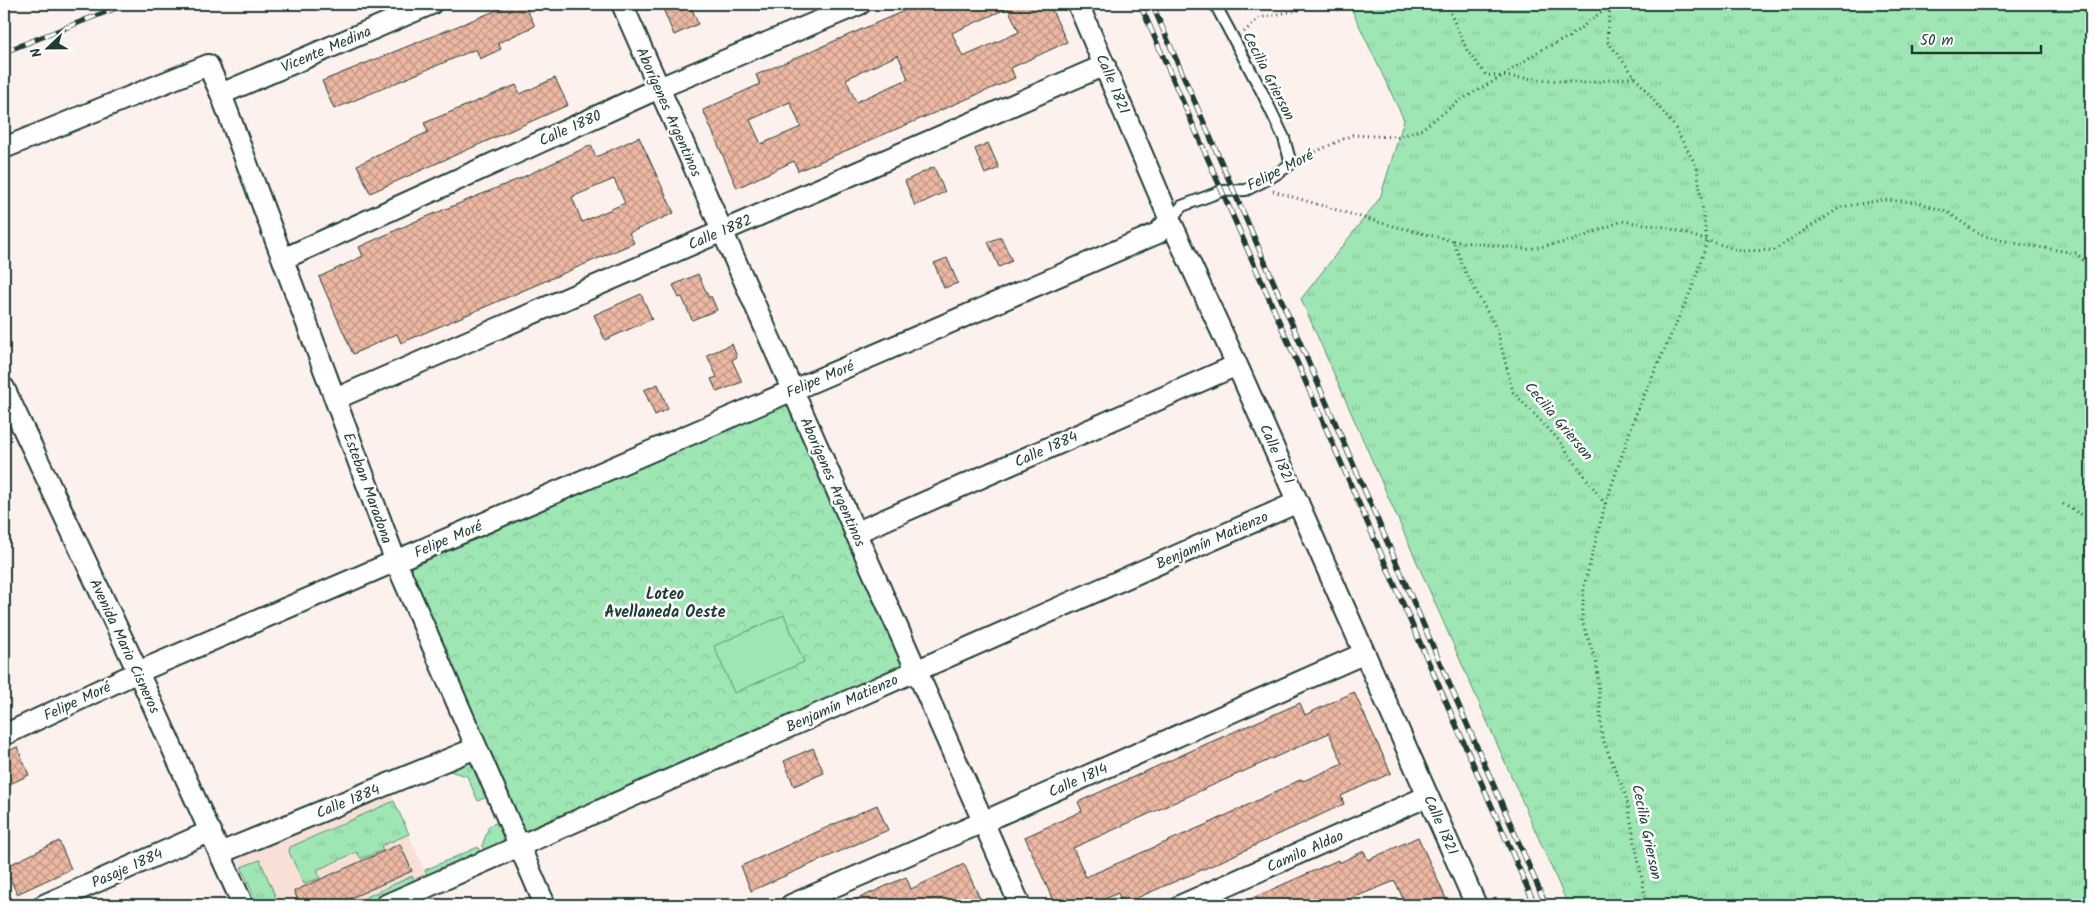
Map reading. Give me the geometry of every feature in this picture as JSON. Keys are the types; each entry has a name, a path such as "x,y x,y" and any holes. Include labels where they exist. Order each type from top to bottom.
{"street":[{"name":"Vicente Medina","path":"222,94 431,4"},
{"name":"Aborígenes Argentinos","path":"622,4 1020,905"},
{"name":"Calle 1880","path":"283,259 659,88 860,4"},
{"name":"Calle 1821","path":"1078,4 1170,220 1238,365 1476,905"},
{"name":"Esteban Maradona","path":"4,148 208,65 222,94 396,562 545,905"},
{"name":"Calle 1882","path":"335,399 1105,65"},
{"name":"Felipe Moré","path":"4,735 138,672 1158,233 1170,220"},
{"name":"Calle 1884","path":"855,533 1238,365"},
{"name":"Avenida Mario Cisneros","path":"4,388 138,672 243,905"},
{"name":"Benjamín Matienzo","path":"386,905 1298,502"},
{"name":"Calle 1814","path":"791,905 1364,653"},
{"name":"Calle 1884","path":"220,853 476,748"},
{"name":"Camilo Aldao","path":"1182,905 1428,796"},
{"name":"Pasaje 1884","path":"44,905 211,831"}],"lane":[{"name":"Cecilia Grierson","path":"1215,4 1284,138 1291,164"},
{"name":"Felipe Moré","path":"1170,220 1182,206 1222,191 1246,190 1291,164"}],"path":[{"path":"1234,41 1259,18 1298,10 1305,4"},
{"path":"1446,4 1468,52 1486,75 1585,83 1635,77"},
{"path":"1606,505 1637,411 1692,288 1707,242 1697,167 1674,126 1607,40 1611,5"},
{"name":"Felipe Moré","path":"1291,164 1352,135 1398,136 1422,129 1459,101 1501,77 1539,51 1569,36 1611,5"},
{"path":"1262,182 1274,191 1453,241 1528,249 1572,241 1622,221 1665,227 1707,242 1741,251 1774,250 1841,207 1882,200 1918,202 1949,214 1980,234 2019,244 2076,253 2091,268"},
{"name":"Cecilia Grierson","path":"1453,241 1466,273 1497,330 1513,392 1557,438 1606,505 1584,586 1582,621 1597,665 1602,737 1626,796 1647,905"},
{"path":"2064,504 2091,520"}],"shaded area":[{"path":"390,793 428,878 368,905 258,905 238,860 240,854"}],"green space":[{"path":"1349,4 2091,4 2091,905 1568,905 1301,299 1380,198 1404,120"},
{"path":"792,391 916,671 519,846 396,562"},
{"path":"784,615 804,662 734,693 714,646"},
{"path":"469,762 476,766 489,796 478,801 467,776 449,771"},
{"path":"394,801 409,834 381,846 383,850 361,859 357,852 317,870 320,878 304,884 289,852 290,847"},
{"path":"500,821 504,837 500,845 486,854 482,846 489,826"},
{"path":"478,847 481,855 428,878 425,870"},
{"path":"260,860 279,905 258,905 241,867"},
{"path":"412,876 416,883 368,905 349,905"}],"building":[{"path":"512,4 524,4 535,26 498,43 501,49 480,59 476,49 334,109 322,81"},
{"path":"661,4 690,4 698,24 674,35"},
{"path":"920,4 1049,4 1067,42 1011,68 1015,78 995,87 798,171 794,161 737,188 703,110 760,84 756,75","holes":["1008,8 1019,32 963,57 952,33","898,55 908,79 856,102 846,79","790,102 801,127 761,144 750,120"]},
{"path":"555,78 568,105 370,193 357,165 428,132 424,123 516,85 520,94"},
{"path":"639,137 674,213 629,233 634,243 401,343 397,334 353,354 319,277 363,256 359,247 521,178 591,145 596,157","holes":["614,179 625,203 582,222 572,197"]},
{"path":"988,143 999,168 985,174 975,149"},
{"path":"934,167 945,192 915,206 905,181"},
{"path":"1001,237 1012,261 999,267 988,242"},
{"path":"947,258 958,283 944,288 934,263"},
{"path":"698,274 717,310 692,320 682,297 679,298 673,285"},
{"path":"641,294 652,319 605,340 594,315"},
{"path":"732,344 737,357 732,360 742,382 717,392 711,379 717,377 707,355"},
{"path":"658,384 668,409 655,415 644,390"},
{"path":"1354,692 1391,773 1341,796 1344,804 1213,865 1123,904 1118,893 1092,905 1055,905 1025,837 1082,811 1078,802 1300,703 1305,715","holes":["1329,733 1343,764 1303,781 1302,779 1212,822 1086,877 1073,848"]},
{"path":"17,747 29,775 8,785 4,775 4,753"},
{"path":"813,748 824,773 794,786 784,761"},
{"path":"877,805 888,830 751,891 741,866"},
{"path":"1418,837 1449,905 1406,905 1395,881 1335,905 1237,905 1338,860 1339,863 1364,851 1368,860"},
{"path":"59,841 71,869 17,894 5,867"},
{"path":"400,844 412,871 335,905 300,905 294,891"},
{"path":"964,864 983,905 844,905 906,877 911,889"}],"railway":[{"path":"4,52 126,4"},
{"path":"1140,4 1535,905"},
{"path":"1152,4 1546,905"}],"district":[{"name":"Loteo Avellaneda Oeste","path":"665,602"}]}
